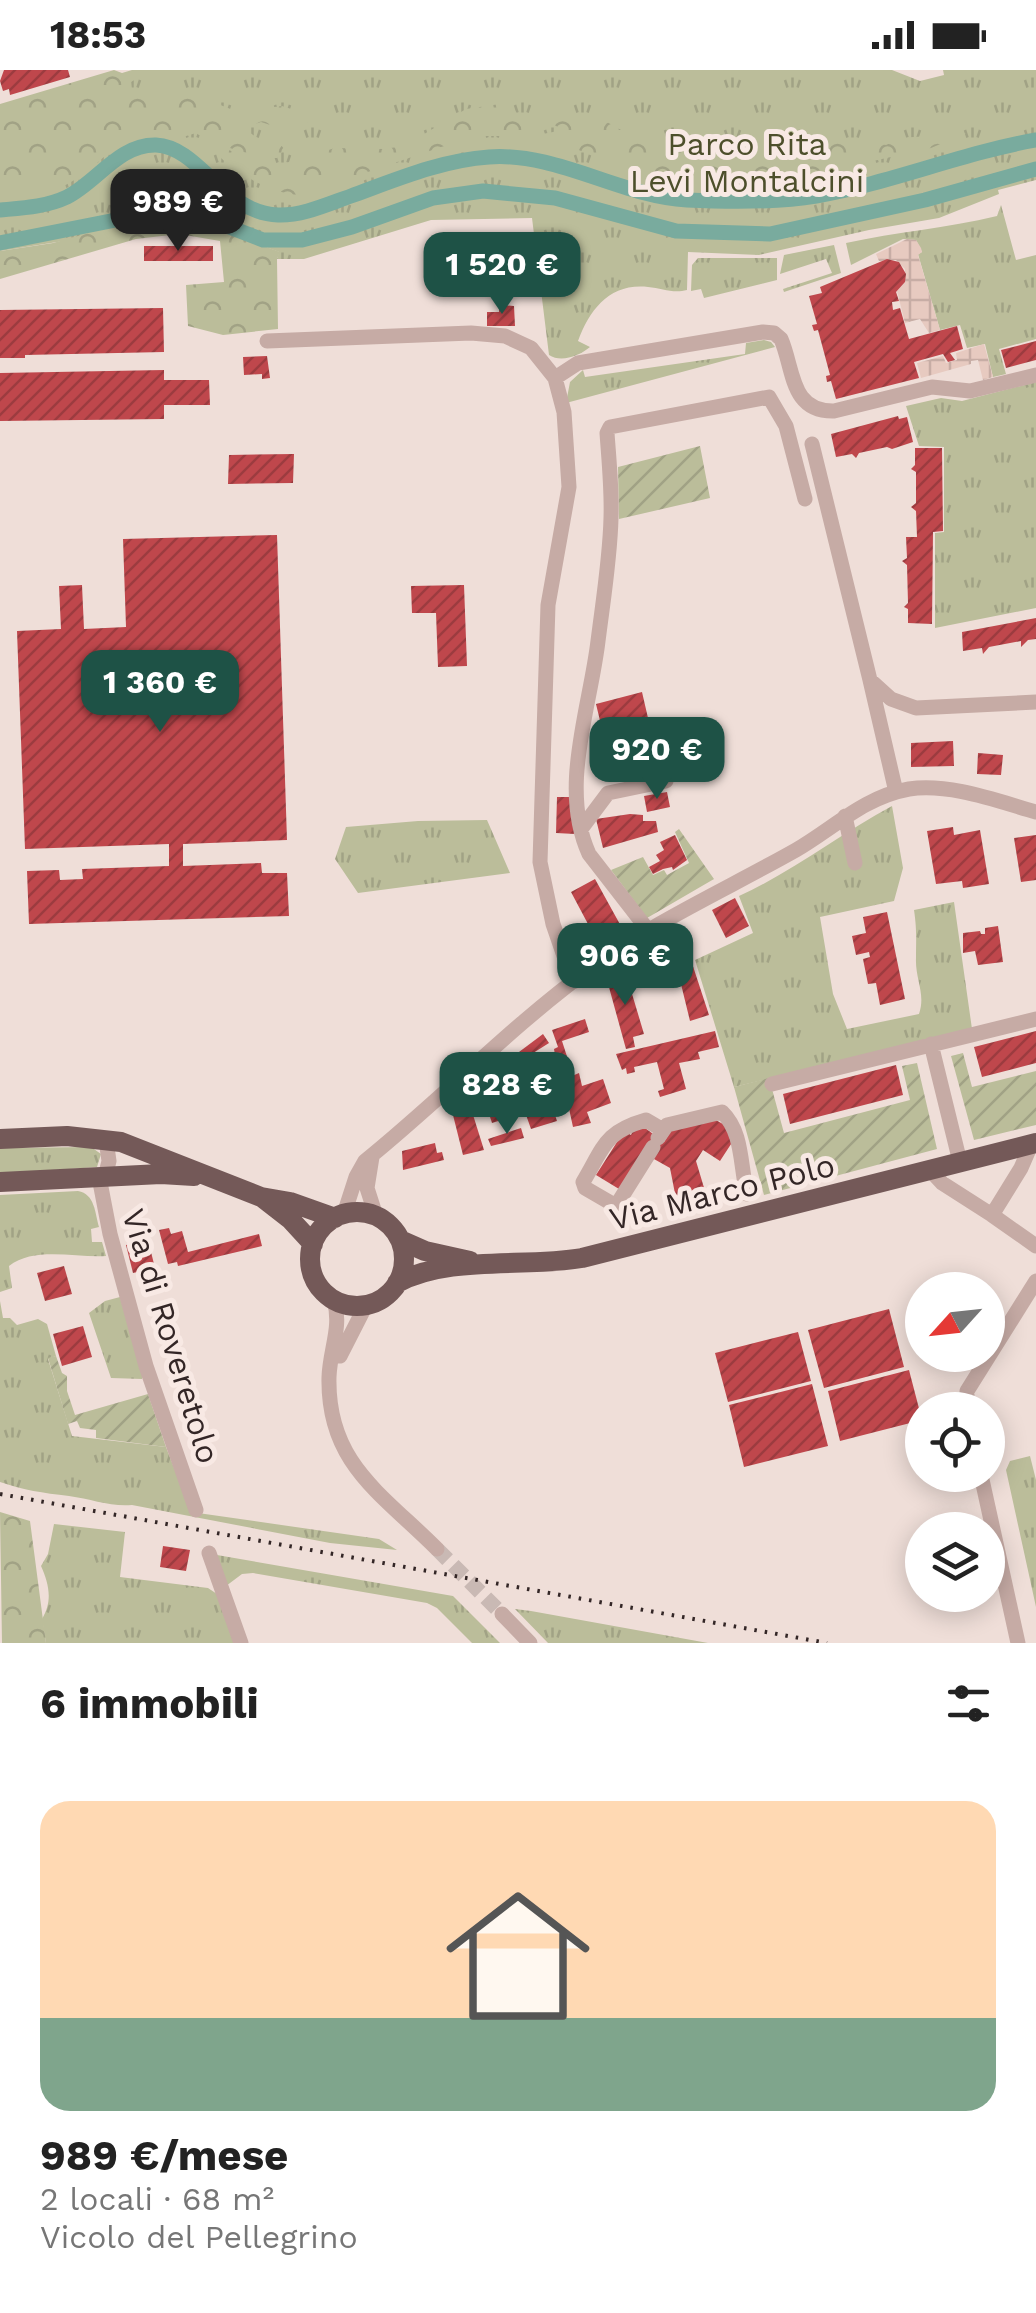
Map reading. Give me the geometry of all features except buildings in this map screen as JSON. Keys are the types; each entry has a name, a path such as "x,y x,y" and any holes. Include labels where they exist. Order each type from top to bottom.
{"main road":[{"path":"0,1139 66,1136 106,1140 151,1152 261,1197 340,1216"},
{"name":"Via Marco Polo","path":"397,1283 434,1270 582,1258 1033,1144"},
{"path":"0,1182 177,1174 211,1179"},
{"path":"261,1197 294,1222 312,1244"},
{"path":"358,1212 376,1216 400,1240 403,1263 397,1283 383,1297 366,1305 334,1300 314,1278 312,1244 320,1230 340,1216 358,1212"},
{"name":"Via Marco Polo","path":"400,1240 425,1251 496,1264"}],"street":[{"path":"554,378 578,363 763,332 774,333 781,339 797,392 819,411 834,412 932,387 976,390 1036,374"},
{"path":"267,341 472,333 505,336 530,348 554,378 564,412 568,487 548,604 540,862 553,924 573,982"},
{"path":"648,930 589,854 581,829 577,760 598,646 611,517 607,434 610,427 769,397 786,426 805,499"},
{"path":"812,444 896,792"},
{"path":"870,680 891,699 916,708 1036,702"},
{"path":"581,829 608,792 666,781"},
{"path":"340,1216 361,1167 373,1155 573,982 648,930 792,852 845,816 896,792 952,790 1036,812"},
{"path":"845,816 855,863"},
{"path":"772,1084 1036,1019"},
{"path":"931,1044 960,1162"},
{"path":"616,1206 667,1125 722,1112 734,1123 747,1194"},
{"path":"636,1214 585,1188 583,1182 618,1129 646,1120 658,1138"},
{"name":"Via di Roveretolo","path":"106,1140 109,1161 102,1177 110,1234 146,1366 196,1510"},
{"path":"992,1215 1033,1144"},
{"path":"373,1155 367,1188 376,1216"},
{"path":"930,1170 942,1183 1036,1246"},
{"path":"967,1392 1036,1281"},
{"path":"334,1300 338,1326 329,1388 333,1427 351,1461 437,1549"},
{"path":"329,1388 349,1333 366,1305"},
{"path":"985,1492 1018,1643"},
{"path":"209,1552 241,1643"},
{"path":"502,1614 530,1643"}],"green space":[{"path":"114,70 132,70 136,79 131,82 132,90 173,86 238,112 282,106 316,117 292,132 261,122 248,126 247,130 259,139 281,145 284,149 277,158 235,150 196,133 170,141 153,137 105,156 57,190 31,186 0,193 0,104"},
{"name":"Parco Rita Levi Montalcini","path":"132,70 892,70 920,81 944,75 943,70 1036,70 1036,180 998,190 999,194 939,218 759,255 688,252 687,290 635,287 612,294 595,309 578,341 590,347 575,356 559,358 549,355 532,218 431,220 304,259 277,259 279,252 210,226 172,224 0,251 0,152 131,82"},
{"path":"507,103 542,127 509,136 459,141 300,195 275,190 249,178 207,145 279,165 335,148 404,146 466,109"},
{"path":"533,109 556,118 598,117 621,130 658,139 683,136 728,146 743,141 762,142 787,131 825,133 838,142 886,145 902,138 966,133 931,148 842,168 760,177 685,179 648,176 568,146 522,138 558,131 558,127 530,112"},
{"path":"1001,205 1016,260 1036,255 1036,339 999,349 1006,374 993,377 985,344 967,348 960,325 940,330 916,240 903,239 851,265 846,243 997,216"},
{"path":"172,222 210,226 280,252 278,329 223,335 188,326 186,285 224,282 220,241 179,234 136,239 0,279 0,251 96,231"},
{"path":"834,245 841,273 784,292 783,289 832,273 826,259 780,274 784,255"},
{"path":"698,258 777,258 777,280 704,298 701,289 691,291 692,265"},
{"path":"764,340 775,347 566,403 570,382 583,370 585,377 745,354 746,343"},
{"path":"1036,382 1036,608 935,628 935,533 944,532 944,447 919,446 906,406 941,398 962,401"},
{"path":"700,446 710,498 619,519 618,467"},
{"path":"892,806 903,868 894,901 820,917 833,994 847,1029 919,1014 914,910 954,902 972,1029 734,1087 695,960 753,933 739,896"},
{"path":"487,820 510,873 358,893 335,859 346,827"},
{"path":"679,829 714,879 647,918 611,870 643,857 653,875 664,870 667,875 689,863 675,832"},
{"path":"963,1053 972,1087 1036,1071 1036,1125 974,1140 951,1056"},
{"path":"917,1063 937,1149 764,1195 734,1087 769,1078 784,1133 910,1100 902,1066"},
{"path":"91,1147 101,1154 97,1167 0,1174 0,1148"},
{"path":"78,1191 88,1196 93,1205 99,1227 91,1229 92,1242 102,1242 106,1256 30,1256 9,1266 12,1288 0,1292 0,1195"},
{"path":"120,1297 142,1379 111,1378 89,1313 105,1301"},
{"path":"0,1301 3,1318 10,1318 17,1325 38,1319 47,1324 56,1356 48,1359 72,1436 166,1447 191,1512 379,1539 397,1550 330,1543 0,1482"},
{"path":"56,1356 67,1376 67,1391 75,1415 148,1394 166,1447 96,1438 96,1430 80,1428 77,1421 68,1424 48,1358"},
{"path":"1030,1456 1036,1480 1036,1607 1006,1470 1010,1461"},
{"path":"0,1512 30,1521 46,1643 2,1643"},
{"path":"54,1524 125,1532 120,1577 208,1588 217,1594 235,1643 46,1643 42,1619 49,1592 41,1566 48,1554"},
{"path":"217,1555 453,1596 500,1643 472,1643 427,1603 253,1573 242,1574 226,1586"},
{"path":"515,1609 531,1611 708,1643 548,1643"}],"shaded area":[{"path":"907,239 916,240 921,248 918,255 940,330 929,333 920,319 905,323 897,291 905,282 905,269 896,260 879,261 876,254"},
{"path":"984,344 993,377 983,380 978,360 921,378 917,363 943,356 946,363 957,360 956,353"}],"waterway":[{"path":"0,210 67,197 119,157 143,146 156,145 186,156 242,204 278,215 315,209 436,166 489,157 539,161 662,197 768,201 844,190 1036,140"},
{"path":"0,243 151,213 206,218 263,240 302,240 433,198 483,191 555,198 676,231 770,234 925,200 1036,169"}],"tunnel":[{"path":"437,1549 502,1614"}],"railway":[{"path":"0,1494 827,1643"}]}
